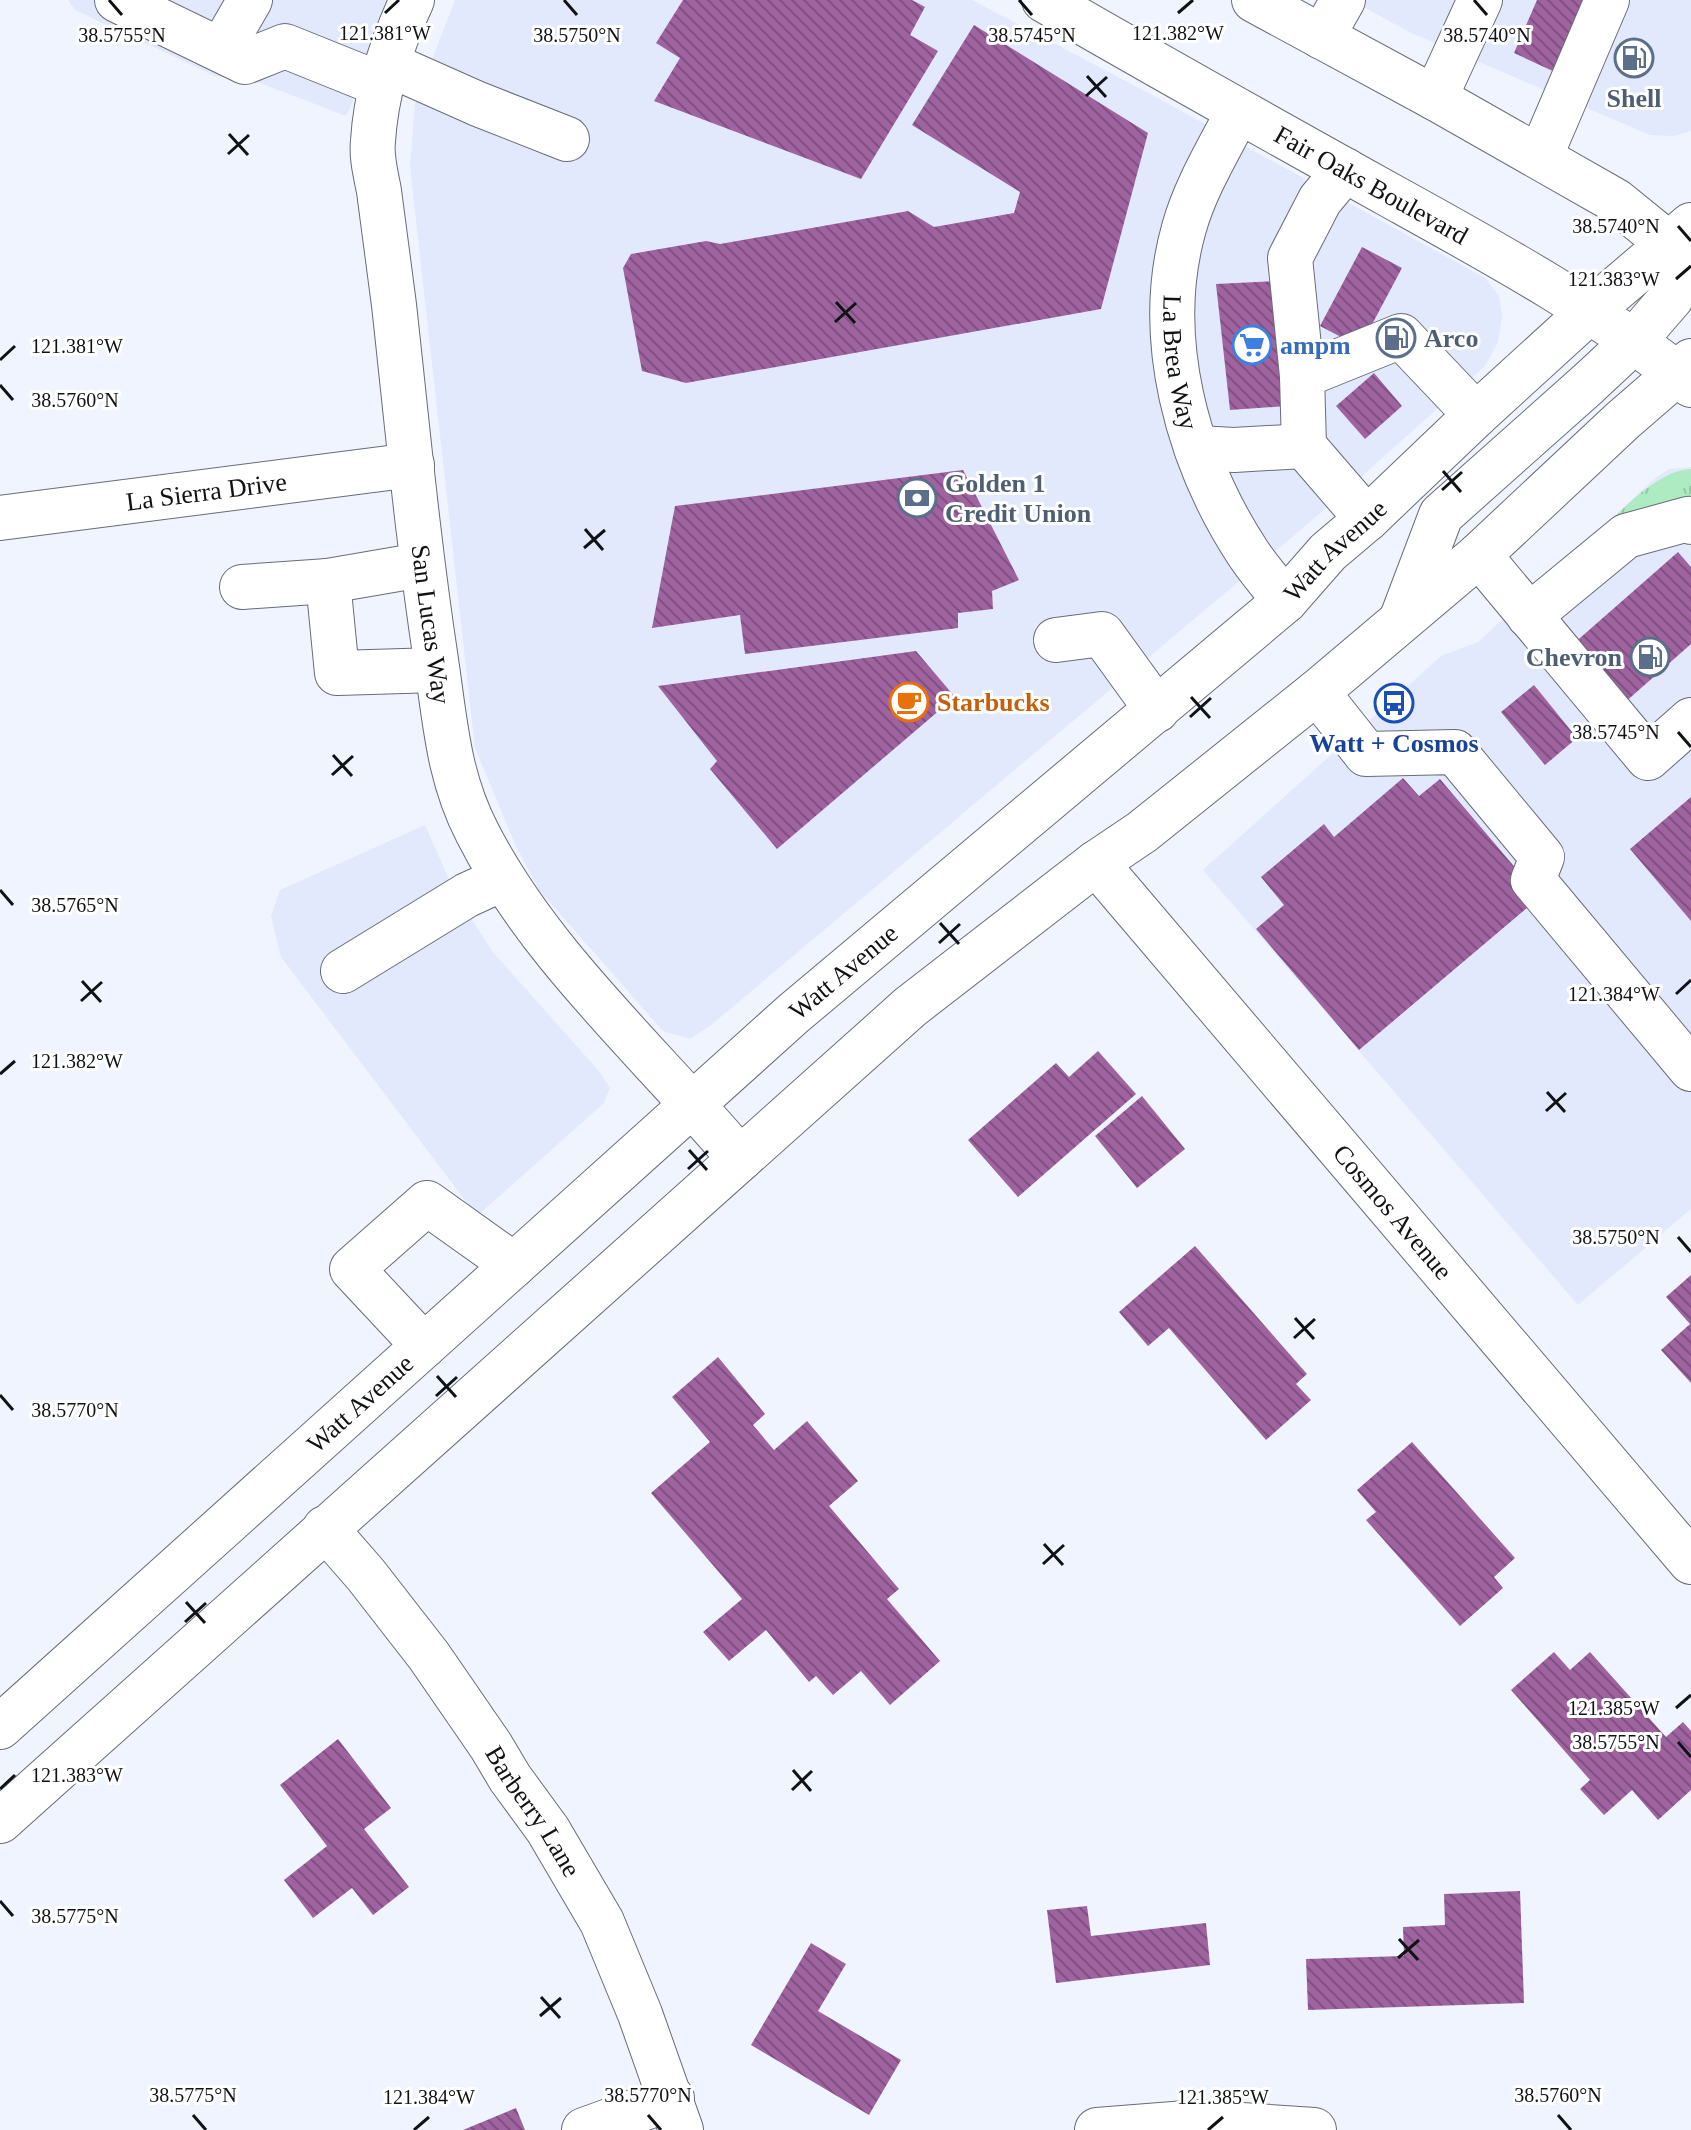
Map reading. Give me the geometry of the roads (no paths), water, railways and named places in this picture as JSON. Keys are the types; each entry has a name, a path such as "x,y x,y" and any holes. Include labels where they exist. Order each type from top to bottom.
{"main road":[{"path":"117,0 245,62 285,46 478,104 567,139"},
{"path":"221,50 250,0"},
{"name":"San Lucas Way","path":"412,0 399,28 385,74 372,143 412,465 421,565 443,728 456,781 475,830 532,924 740,1159"},
{"name":"Fair Oaks Boulevard","path":"1044,0 1238,112 1535,276 1633,342 1686,373"},
{"path":"1254,0 1332,18 1435,98 1684,243 1671,298 1633,342 1441,515 1401,621"},
{"path":"1435,98 1480,0"},
{"path":"1540,157 1607,0"},
{"name":"La Brea Way","path":"1238,112 1184,226 1173,279 1171,327 1178,382 1197,448 1238,537 1285,601"},
{"path":"1345,170 1320,200 1290,258 1302,376 1304,446 1367,519"},
{"name":"Watt Avenue","path":"0,1727 806,1003 1285,601 1328,552 1590,311 1684,243"},
{"path":"1302,376 1401,336 1476,415"},
{"path":"0,1821 910,1007 1096,863 1142,832 1317,692 1479,555 1622,421 1686,373"},
{"path":"1197,448 1234,450 1304,446"},
{"name":"La Sierra Drive","path":"0,518 412,465"},
{"path":"1529,616 1626,536 1688,519 1691,522"},
{"path":"1479,555 1648,758 1691,720"},
{"path":"242,587 328,581 421,565"},
{"path":"328,581 337,673 437,670"},
{"path":"1056,640 1102,634 1157,710"},
{"path":"1317,692 1366,754 1455,752 1542,857 1533,880 1691,1069"},
{"name":"Cosmos Avenue","path":"1096,863 1691,1562"},
{"path":"343,971 467,895 502,879"},
{"path":"424,1346 352,1269 427,1203 514,1265"},
{"name":"Barberry Lane","path":"325,1528 429,1656 548,1830 602,1922 677,2114"},
{"path":"584,2130 677,2114"},
{"path":"1097,2130 1199,2122 1314,2130"}],"place":[{"name":"Shell","path":"1634,58"},
{"name":"Arco","path":"1396,338"},
{"name":"ampm","path":"1252,345"},
{"name":"Golden 1 Credit Union","path":"917,498"},
{"name":"Chevron","path":"1650,657"},
{"name":"Starbucks","path":"909,702"},
{"name":"Watt + Cosmos","path":"1394,703"}]}
